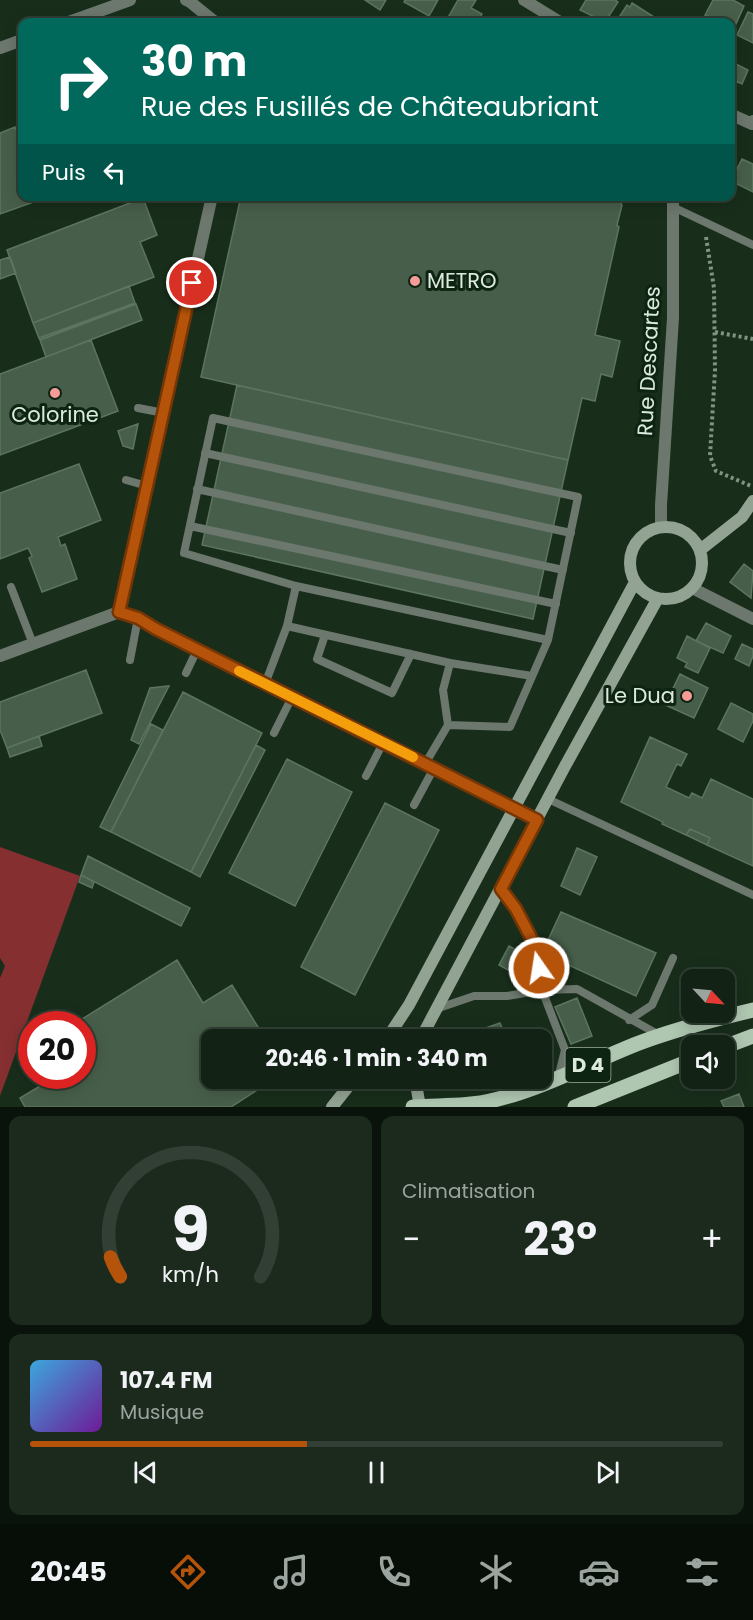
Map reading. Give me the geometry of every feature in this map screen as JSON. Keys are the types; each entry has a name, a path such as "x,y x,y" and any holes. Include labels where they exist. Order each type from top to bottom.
{"main road":[{"path":"700,550 741,517 753,501"},
{"path":"661,527 677,528 691,537 700,550 703,564 700,577 692,588 676,598 658,598 645,592 635,582 630,565 633,548 645,534 661,527"},
{"path":"393,1029 409,1005 635,582"},
{"path":"426,1029 658,598"},
{"name":"D 4","path":"412,1107 460,1107 493,1101 534,1089 640,1043 753,1010"},
{"path":"735,1043 753,1036"},
{"name":"D 4","path":"575,1107 681,1064"},
{"path":"332,1107 346,1089"},
{"path":"417,1089 420,1107"}],"street":[{"path":"80,18 129,0"},
{"path":"186,0 210,18"},
{"path":"524,0 553,18"},
{"path":"0,48 18,41"},
{"path":"735,116 753,123"},
{"path":"119,612 211,201"},
{"name":"Rue Descartes","path":"661,527 673,318 673,202"},
{"path":"692,588 753,619"},
{"path":"0,656 119,612 138,618 197,650 537,820"}],"lane":[{"path":"673,202 704,222 753,245"},
{"path":"138,408 164,413"},
{"path":"448,725 510,727 548,640 578,497 213,418 184,553 296,586 548,640"},
{"path":"205,453 571,533"},
{"path":"126,480 147,486"},
{"path":"198,489 563,570"},
{"path":"190,526 556,604"},
{"path":"265,684 286,626 296,586"},
{"path":"11,587 33,644"},
{"path":"130,660 138,618"},
{"path":"286,626 450,663 532,676"},
{"path":"325,635 317,659 393,693 411,654"},
{"path":"186,673 197,650"},
{"path":"414,805 448,725 443,690 450,663"},
{"path":"274,733 292,698"},
{"path":"366,776 383,742"},
{"path":"548,799 753,895"},
{"path":"501,889 516,909 536,947 542,990 565,1050 558,1078"},
{"path":"629,1020 652,1005 673,958"},
{"path":"436,1010 474,996 507,996 542,990 577,989 661,1036"}],"path":[{"path":"704,222 714,288 716,370 710,456 716,471 753,487"},
{"path":"715,332 753,339"}],"shaded area":[{"path":"0,847 80,876 31,1011 18,1011 18,1046 0,1096 0,978 5,966 0,958"}],"building":[{"path":"365,0 386,0 380,10"},
{"path":"405,0 438,0 429,16 404,2"},
{"path":"458,0 476,0 471,8 482,14 480,18 448,18"},
{"path":"586,0 615,0 618,2 608,18 597,18 580,10"},
{"path":"713,0 733,0 744,6 735,26 735,18 712,18 705,15"},
{"path":"632,3 654,17 619,18 627,5 630,7"},
{"path":"748,12 753,14 753,43 737,35"},
{"path":"735,64 748,70 742,84 736,81 735,83"},
{"path":"15,127 18,135 18,201 36,201 0,214 0,133"},
{"path":"742,159 753,164 753,192 735,183 735,173"},
{"path":"135,201 144,201 157,235 140,242 154,277 33,323 7,250"},
{"name":"METRO","path":"240,201 620,201 622,205 595,335 620,341 612,377 601,374 595,401 582,398 568,460 201,377"},
{"path":"10,257 16,273 0,279 0,260"},
{"path":"129,286 135,303 39,338 33,323"},
{"path":"136,304 142,320 46,357 40,340"},
{"path":"119,309 40,340 39,338"},
{"name":"Colorine","path":"91,340 118,411 0,455 0,374"},
{"path":"237,385 568,460 533,619 202,545"},
{"path":"138,424 133,449 123,446 118,431"},
{"path":"79,464 101,520 58,537 61,546 65,544 77,579 42,592 29,558 32,556 28,548 0,559 0,493"},
{"path":"744,564 753,571 751,598 730,582"},
{"path":"706,623 731,636 723,653 696,641"},
{"path":"687,636 710,648 698,673 685,667 687,663 677,658"},
{"path":"742,644 753,649 749,666 735,659"},
{"path":"86,670 102,713 7,748 0,730 0,702"},
{"name":"Le Dua","path":"680,674 708,688 694,718 665,705"},
{"path":"169,686 139,744 131,740 150,688"},
{"path":"183,692 262,733 191,872 111,832"},
{"path":"731,703 753,714 753,721 743,742 718,729"},
{"path":"151,724 163,730 111,832 100,827"},
{"path":"39,736 42,746 10,757 7,748"},
{"path":"650,737 687,754 681,766 677,764 666,787 689,798 692,793 702,798 711,779 753,799 753,866 707,845 710,838 690,829 686,835 621,802"},
{"path":"256,745 265,750 200,877 191,872"},
{"path":"287,759 352,792 295,906 229,873"},
{"path":"385,803 439,830 355,995 301,967"},
{"path":"690,829 710,838 707,845 686,835"},
{"path":"577,848 597,857 580,895 561,886"},
{"path":"88,856 190,908 181,926 81,875"},
{"path":"81,875 94,882 92,888 79,882"},
{"path":"561,912 656,953 636,996 542,953"},
{"path":"509,946 527,956 517,975 499,965"},
{"path":"177,960 203,1003 232,985 259,1029 201,1029 201,1089 259,1089 231,1107 25,1107 20,1098 35,1089 96,1089 95,1011"},
{"path":"577,998 592,1036 571,1044 555,1007"},
{"path":"500,1023 502,1029 483,1029"},
{"path":"739,1094 744,1107 724,1107 721,1101"}],"slow traffic":[{"path":"239,671 413,757"}],"place":[{"name":"METRO","path":"415,281"},
{"name":"Colorine","path":"55,393"},
{"name":"Le Dua","path":"687,696"}],"route":[{"path":"192,283 119,612 138,618 537,820 501,889 516,909 536,947 539,968"}]}
